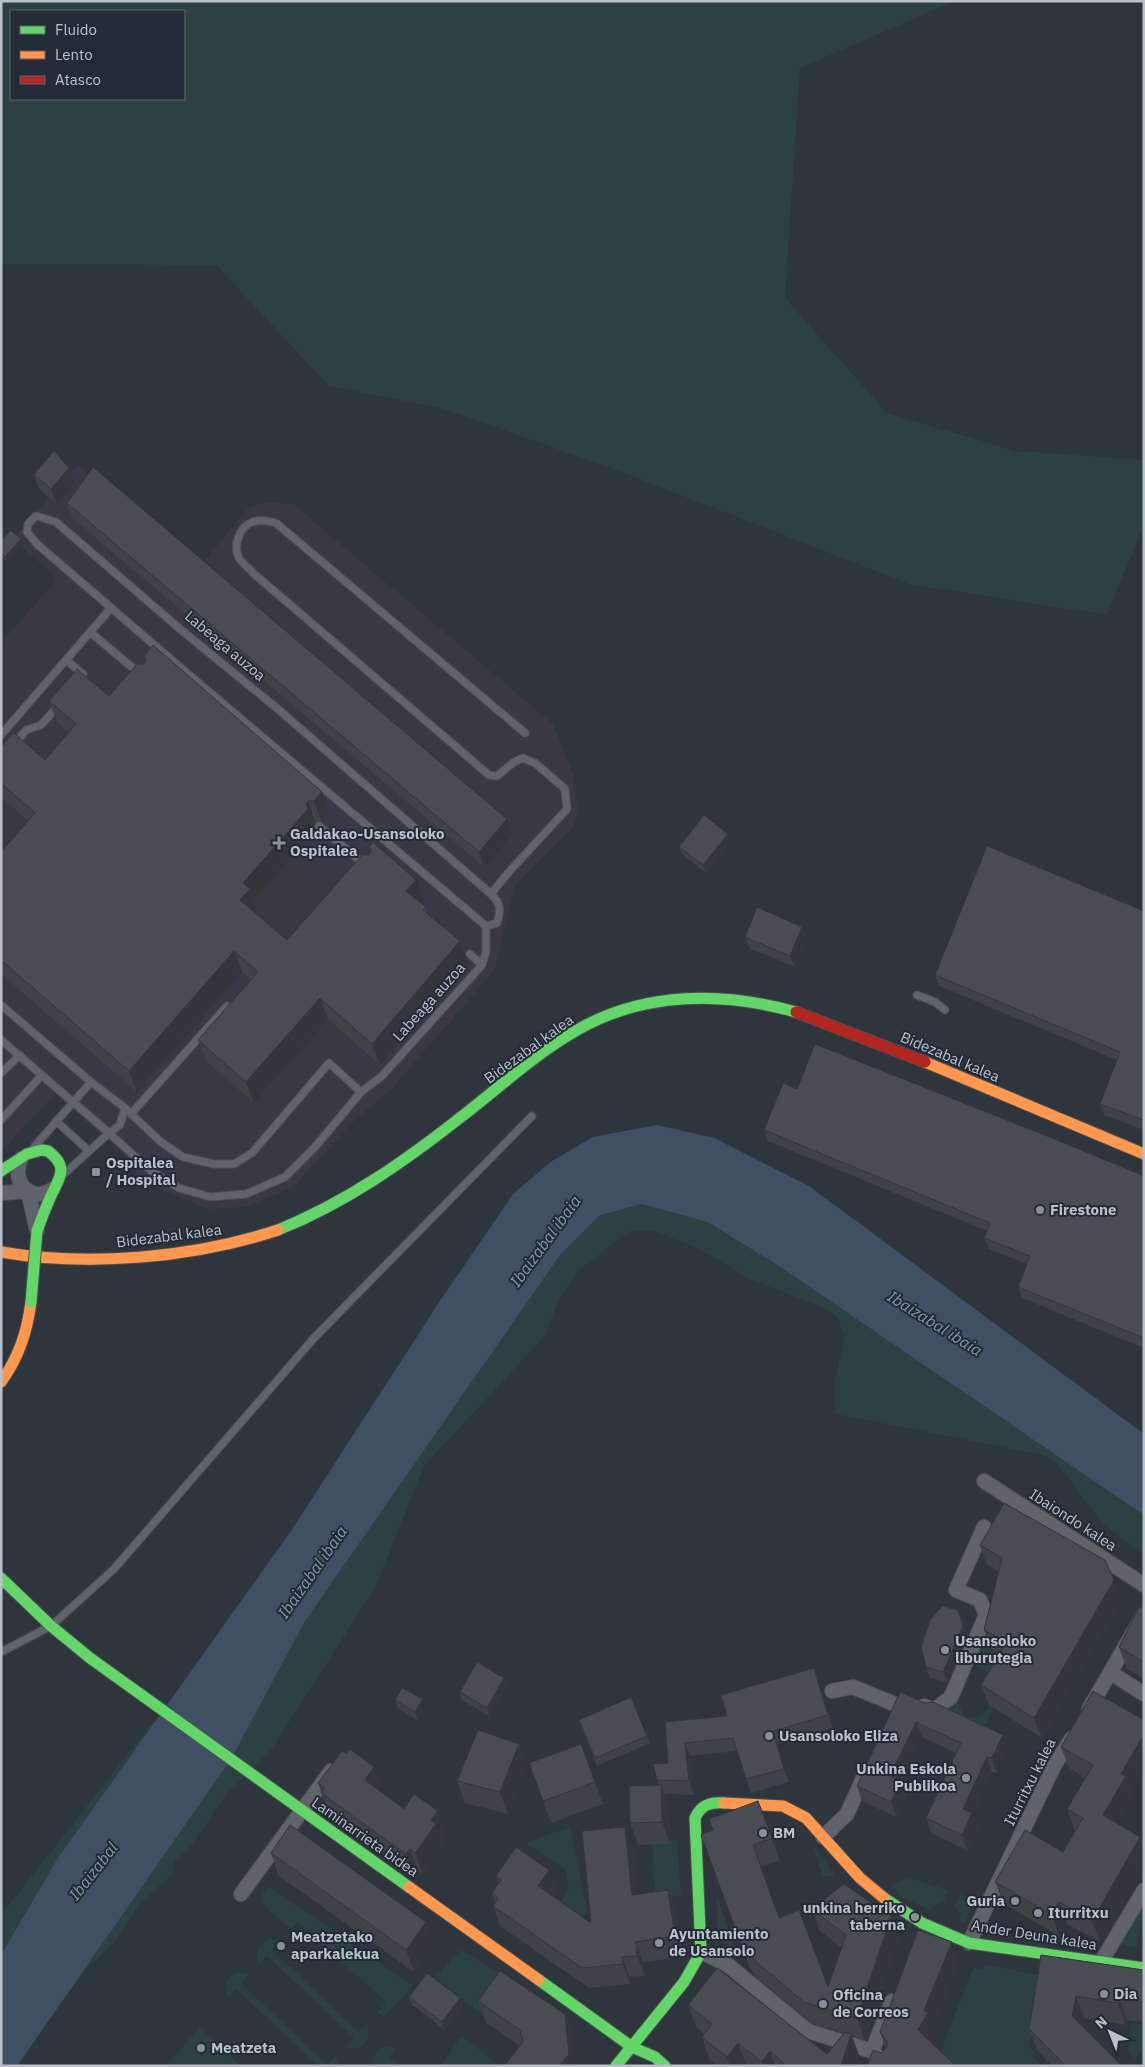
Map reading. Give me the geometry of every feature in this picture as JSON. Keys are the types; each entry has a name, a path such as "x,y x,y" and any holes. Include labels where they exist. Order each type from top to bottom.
{"main road":[{"name":"Bidezabal kalea","path":"1,1252 29,1258 100,1260 183,1252 228,1245 279,1230 326,1209 400,1162 458,1120 521,1069 579,1029 612,1014 673,1000 705,998 739,1001 812,1017 1144,1154"},
{"path":"1,1171 26,1155 45,1150 57,1158 61,1171 37,1231 29,1328 13,1368 1,1382"},
{"path":"1,1578 52,1626"},
{"name":"Laminarrieta bidea","path":"52,1626 90,1658 145,1699 301,1811 460,1922 632,2047 655,2057 665,2066"},
{"name":"Ander Deuna kalea","path":"701,1952 695,1818 700,1808 713,1802 783,1806 806,1818 860,1878 920,1928 969,1943 1144,1968"},
{"path":"616,2066 684,1982 701,1952"}],"street":[{"path":"26,1155 17,1173 22,1186 28,1191 37,1231"},
{"path":"1,1193 28,1191 38,1194 57,1183"},
{"name":"Ibaiondo kalea","path":"984,1481 1144,1585"},
{"path":"832,1691 853,1687 897,1705 934,1710 951,1697 986,1615 980,1600 956,1590 984,1527"},
{"name":"Iturritxu kalea","path":"969,1943 1054,1766 1111,1673 1144,1614"},
{"path":"1111,1673 1144,1694"},
{"path":"823,1837 847,1814 872,1760"},
{"path":"241,1894 334,1767"},
{"path":"1101,1962 1144,1890"},
{"path":"701,1952 728,1965 808,2031 872,2051 887,2066"},
{"path":"872,2051 897,1987"}],"lane":[{"name":"Labeaga auzoa","path":"74,1102 151,1171 178,1188 210,1197 246,1194 285,1177 315,1147 361,1092 382,1076 482,965 486,951 486,926 111,608 27,532 28,524 36,516 56,522 180,629 300,728 492,894"},
{"path":"486,926 497,923 500,911 497,899 492,894 507,874 566,809 565,789 535,763 523,758 514,762 497,776 489,775 239,558 236,543 247,524 254,521 276,523 525,733"},
{"path":"1,735 111,608"},
{"path":"90,632 148,681"},
{"path":"66,660 85,676 79,682"},
{"path":"8,753 26,730 41,725 67,696"},
{"path":"319,826 373,872"},
{"path":"470,954 482,965"},
{"path":"917,995 935,1002 945,1010"},
{"path":"1,1005 124,1108 161,1142 183,1157 214,1164 234,1164 252,1153 329,1063 361,1092"},
{"path":"131,1114 227,1006"},
{"path":"1,1040 74,1102"},
{"path":"1,1073 20,1055"},
{"path":"1,1120 42,1075"},
{"path":"26,1155 91,1082"},
{"path":"57,1183 88,1150 120,1125 124,1108"},
{"path":"1,1652 52,1626 114,1569 314,1338 532,1116"},
{"path":"56,1121 88,1150"}],"shaded area":[{"path":"1,1 955,1 800,68 785,298 887,413 1016,451 1144,460 1144,525 1107,615 909,584 624,473 445,409 329,386 216,265 1,264"},
{"name":"Galdakao-Usansoloko Ospitalea","path":"78,465 199,568 248,508 264,502 293,504 553,724 574,776 578,815 572,828 515,886 494,971 393,1087 354,1121 292,1188 245,1207 209,1209 141,1181 124,1154 55,1094 1,1151 1,643 57,579 13,538"},
{"path":"588,1149 1144,1482 1144,1555 1103,1524 1056,1462 1042,1455 836,1414 834,1384 845,1337 837,1317 820,1306 749,1279 700,1249 651,1230 628,1232 578,1271 557,1304 546,1335 424,1466 375,1588 273,1747 227,1793 194,1842 174,1862 172,1874 137,1907 115,1942 83,1972 16,2066 1,2066 1,1915 350,1472"},
{"path":"985,1629 1004,1681 968,1661"},
{"path":"958,1682 966,1686 956,1702 966,1717 981,1716 988,1708 989,1696 997,1700 982,1732 943,1714"},
{"path":"570,1827 588,1914 578,1917 560,1902 569,1889 565,1869 525,1843"},
{"path":"677,1839 681,1895 655,1900 652,1841"},
{"path":"812,1843 835,1875 823,1877"},
{"path":"907,1877 948,1890 944,1901 930,1910 899,1896 891,1885"},
{"path":"268,1886 413,1986 384,2017 378,2012 386,2002 298,1922 291,1929 265,1907 262,1894"},
{"path":"961,1894 974,1901 965,1922 958,1922 961,1914 954,1906"},
{"path":"717,1897 736,1951 717,1938"},
{"path":"1144,1906 1137,1948 1118,1943"},
{"path":"269,1939 280,1941 272,1950 358,2032 367,2023 369,2032 364,2044 357,2049 346,2047 354,2037 267,1956 258,1964 259,1946"},
{"path":"461,1950 506,1977 479,2012 435,1978"},
{"path":"985,1964 1043,1976 1038,2036 1032,2034 1029,2047 1035,2051 1033,2056 1042,2066 956,2066 941,2051 973,1968 983,1969"},
{"path":"238,1972 249,1974 241,1983 327,2065 336,2056 339,2066 319,2066 236,1989 228,1997 227,1982"},
{"path":"1131,2023 1144,2025 1144,2045 1136,2059 1128,2051"},
{"name":"Meatzeta","path":"200,2028 241,2066 165,2066"},
{"path":"461,2036 501,2066 441,2066"},
{"path":"386,2046 396,2048 389,2057 398,2066 387,2066 383,2063 380,2066 374,2066 373,2059 376,2053"}],"water":[{"path":"657,1125 714,1138 809,1186 1144,1434 1144,1515 779,1266 708,1222 642,1204 600,1215 560,1255 305,1621 231,1759 17,2066 1,2066 1,1955 58,1858 291,1531 440,1301 513,1194 552,1161 593,1137"}],"building":[{"path":"54,451 69,468 51,489 34,474"},
{"path":"93,467 507,819 479,852 67,503"},
{"path":"11,530 21,539 5,557 1,553 1,541"},
{"path":"153,645 322,792 314,801 308,801 306,804 308,809 243,883 250,889 240,900 287,940 362,855 369,855 371,851 369,847 373,842 416,880 406,891 426,907 423,910 460,941 372,1044 320,998 246,1082 198,1040 258,972 234,951 129,1071 1,960 1,852 35,813 1,783 1,763 3,761 1,759 1,747 14,733 45,760 76,724 49,701 77,669 109,696 137,664 144,664 146,660 144,656"},
{"path":"704,815 728,834 703,865 679,847"},
{"path":"987,846 1144,911 1144,1120 1100,1104 1120,1052 935,975"},
{"path":"757,907 802,927 790,956 745,937"},
{"name":"Firestone","path":"815,1044 1144,1176 1144,1338 1018,1287 1030,1256 984,1238 990,1223 764,1130 783,1083 797,1089"},
{"path":"1004,1503 1105,1560 1114,1580 1034,1718 981,1685 1007,1642 984,1630 1002,1558 980,1545"},
{"path":"942,1606 958,1610 963,1626 943,1672 926,1667 921,1647 930,1620"},
{"path":"1144,1607 1144,1662 1119,1647 1139,1608"},
{"path":"477,1662 504,1678 487,1708 460,1692"},
{"path":"814,1668 828,1715 773,1731 784,1769 746,1779 733,1738 685,1743 689,1781 657,1780 653,1764 668,1763 665,1722 727,1716 721,1695"},
{"path":"402,1688 423,1699 415,1712 395,1700"},
{"path":"1093,1691 1144,1720 1144,1734 1121,1774 1126,1776 1103,1815 1140,1837 1092,1921 1059,1902 1052,1915 995,1882 1025,1830 1063,1852 1083,1818 1067,1809 1093,1765 1061,1747"},
{"path":"900,1692 925,1703 933,1702 1003,1735 992,1758 987,1757 963,1809 972,1813 962,1835 926,1818 961,1743 916,1722 890,1776 901,1781 891,1802 857,1786"},
{"path":"631,1697 647,1736 595,1758 579,1720"},
{"path":"478,1730 519,1744 500,1792 457,1781"},
{"path":"581,1744 595,1782 543,1801 529,1763"},
{"path":"350,1749 374,1767 365,1780 404,1809 414,1794 438,1811 431,1820 436,1824 415,1853 410,1849 406,1854 321,1793 325,1788 318,1783 342,1751 346,1754"},
{"path":"661,1785 662,1822 630,1823 629,1786"},
{"path":"758,1801 772,1838 753,1845 779,1918 799,1910 828,1987 846,1935 812,1909 844,1884 891,1916 857,2018 804,2002 747,1954 742,1947 701,1835 713,1830 709,1819"},
{"path":"290,1825 426,1922 406,1950 271,1853"},
{"path":"625,1827 632,1895 668,1890 675,1936 636,1942 637,1956 622,1957 623,1964 582,1968 493,1906 498,1898 492,1893 501,1880 496,1876 516,1847 549,1870 538,1886 591,1923 582,1831"},
{"path":"918,1930 952,1942 924,2010 928,2013 918,2030 956,2066 867,2066 873,2050 881,2053 887,2047 887,2042 880,2032"},
{"path":"1041,1955 1144,1970 1144,2002 1119,1998 1118,2003 1076,1996 1072,2016 1122,2066 1066,2066 1029,2029"},
{"path":"717,1968 827,2054 845,2032 851,2034 841,2066 787,2066 770,2051 762,2062 738,2043 727,2057 702,2037 712,2024 688,2005"},
{"path":"500,1971 565,2014 569,2054 559,2066 504,2066 523,2042 520,2030 478,2001"},
{"path":"427,1973 460,1998 442,2022 409,1997"}],"traffic: fast":[{"path":"278,1230 327,1207 373,1180 440,1134 518,1071 563,1038 605,1017 631,1008 658,1002 686,999 741,1001 769,1005 796,1012"},
{"path":"1,1171 27,1154 42,1150 48,1151 59,1163 61,1174 37,1231"},
{"path":"31,1302 37,1231"},
{"path":"1,1578 51,1626 90,1658 409,1887"},
{"path":"616,2066 684,1982 701,1952 695,1818 706,1805 724,1803"},
{"path":"884,1898 922,1923 969,1943 1144,1968"},
{"path":"539,1980 632,2047 655,2057 665,2066"}],"traffic: slow":[{"path":"925,1062 1144,1154"},
{"path":"1,1252 69,1259 141,1257 211,1247 245,1240 278,1230"},
{"path":"1,1382 13,1363 21,1344 31,1302"},
{"path":"724,1803 783,1806 806,1818 860,1878 884,1898"},
{"path":"409,1887 539,1980"}],"traffic: jam":[{"path":"796,1012 925,1062"}],"place":[{"name":"Galdakao-Usansoloko Ospitalea","path":"279,843"},
{"name":"Ospitalea / Hospital","path":"96,1172"},
{"name":"Firestone","path":"1040,1210"},
{"name":"Usansoloko liburutegia","path":"945,1650"},
{"name":"Usansoloko Eliza","path":"769,1736"},
{"name":"Unkina Eskola Publikoa","path":"966,1778"},
{"name":"BM","path":"763,1833"},
{"name":"Guria","path":"1015,1901"},
{"name":"Iturritxu","path":"1038,1913"},
{"name":"unkina herriko taberna","path":"915,1917"},
{"name":"Ayuntamiento de Usansolo","path":"659,1943"},
{"name":"Meatzetako aparkalekua","path":"281,1946"},
{"name":"Dia","path":"1104,1994"},
{"name":"Oficina de Correos","path":"823,2004"},
{"name":"Meatzeta","path":"201,2048"}],"water label":[{"name":"Ibaizabal ibaia","path":"545,1241"},
{"name":"Ibaizabal ibaia","path":"935,1323"},
{"name":"Ibaizabal ibaia","path":"312,1572"},
{"name":"Ibaizabal","path":"93,1871"}]}
